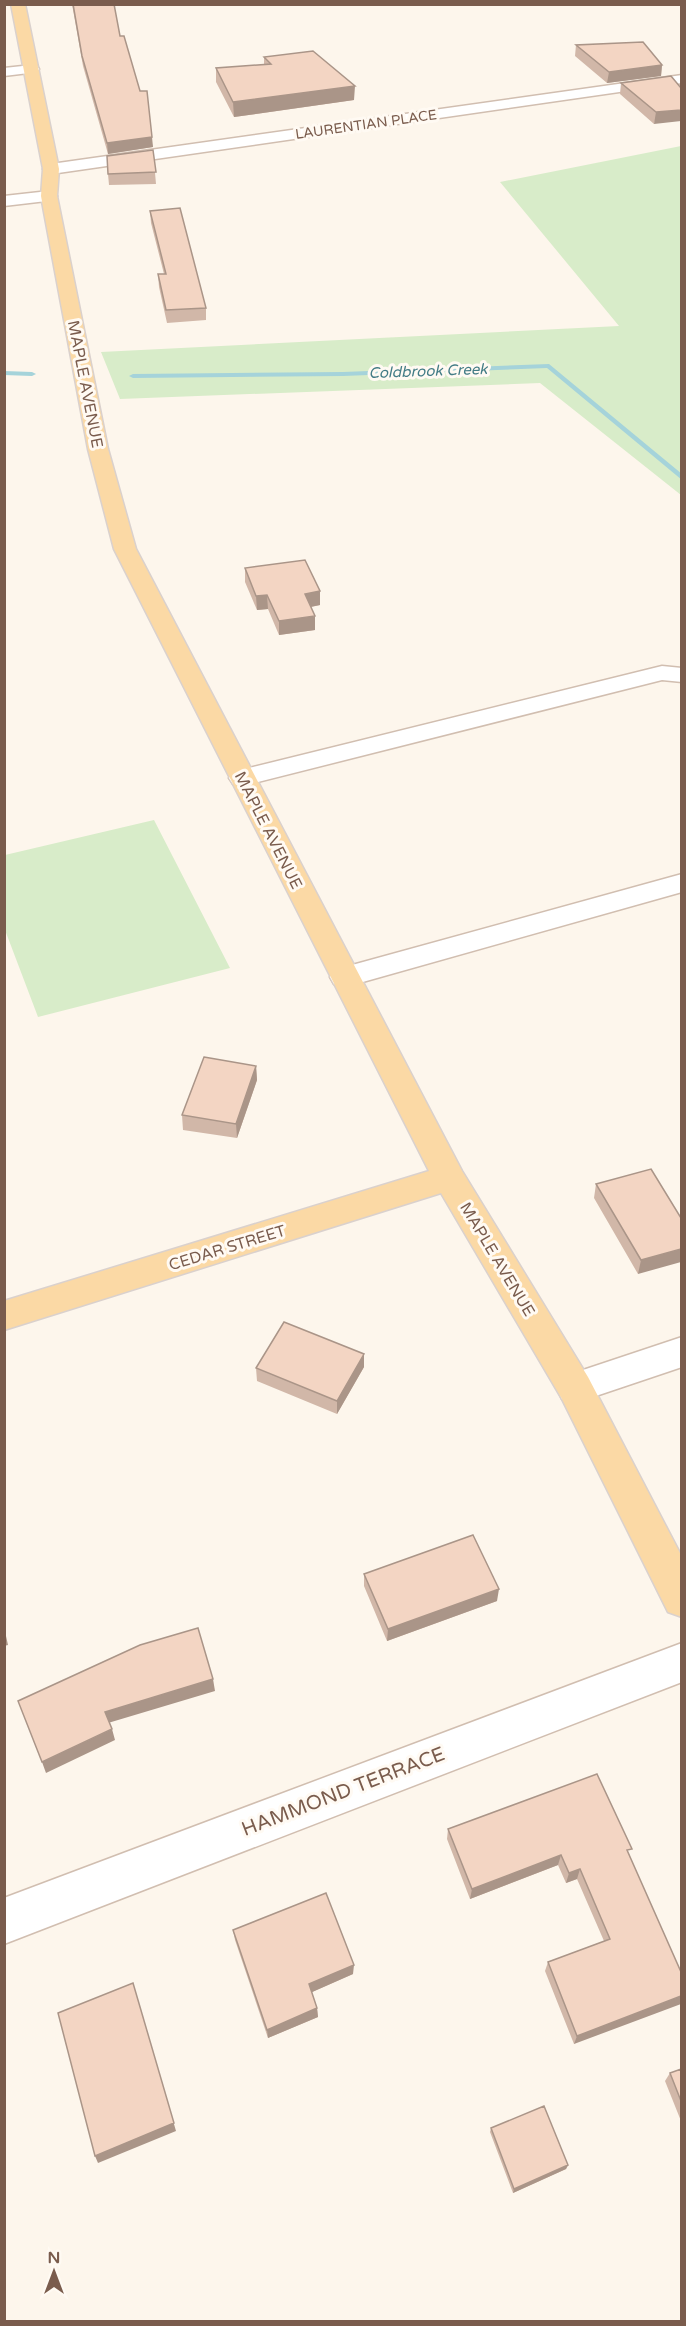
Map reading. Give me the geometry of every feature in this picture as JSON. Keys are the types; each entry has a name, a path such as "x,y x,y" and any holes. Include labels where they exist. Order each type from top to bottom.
{"main road":[{"name":"MAPLE AVENUE","path":"18,4 51,169 49,196 98,449 125,549 449,1178 575,1388 681,1599"},
{"name":"CEDAR STREET","path":"4,1316 449,1178"}],"street":[{"path":"4,72 32,69"},
{"name":"LAURENTIAN PLACE","path":"51,169 681,79"},
{"path":"4,201 49,196"},
{"path":"242,778 662,673 681,675"},
{"path":"345,977 681,883"},
{"path":"575,1388 681,1352"},
{"name":"HAMMOND TERRACE","path":"4,1921 681,1662"}],"green space":[{"path":"681,146 681,495 540,383 120,399 101,352 619,326 500,182"},
{"path":"154,820 230,968 38,1017 5,930 5,855"}],"building":[{"path":"73,4 114,4 120,36 124,36 140,91 147,91 152,137 107,143 82,56"},
{"path":"643,42 662,65 609,72 576,45"},
{"path":"313,51 355,86 233,102 216,68 271,64 264,57"},
{"path":"671,76 681,88 681,110 656,112 621,83"},
{"path":"153,150 156,172 108,174 107,156"},
{"path":"180,208 206,308 166,310 158,274 166,274 150,211"},
{"path":"305,560 320,591 305,594 315,616 279,621 267,595 256,596 245,568"},
{"path":"204,1057 256,1066 236,1124 182,1115"},
{"path":"651,1169 681,1218 681,1249 641,1260 596,1184"},
{"path":"284,1322 364,1354 337,1401 256,1368"},
{"path":"473,1535 499,1589 388,1629 364,1574"},
{"path":"198,1628 213,1679 105,1712 112,1729 42,1762 18,1701 140,1645"},
{"path":"597,1774 632,1849 627,1850 681,1972 681,1996 577,2036 548,1962 610,1939 580,1869 569,1873 561,1855 472,1889 448,1829"},
{"path":"326,1893 354,1965 309,1984 317,2008 267,2030 233,1930"},
{"path":"133,1983 174,2123 95,2156 58,2013"},
{"path":"681,2069 681,2101 670,2073"},
{"path":"544,2106 568,2165 514,2189 491,2128"}],"waterway":[{"name":"Coldbrook Creek","path":"133,376 343,374 549,366 682,478"},
{"name":"Coldbrook Creek","path":"4,373 32,374"}]}
